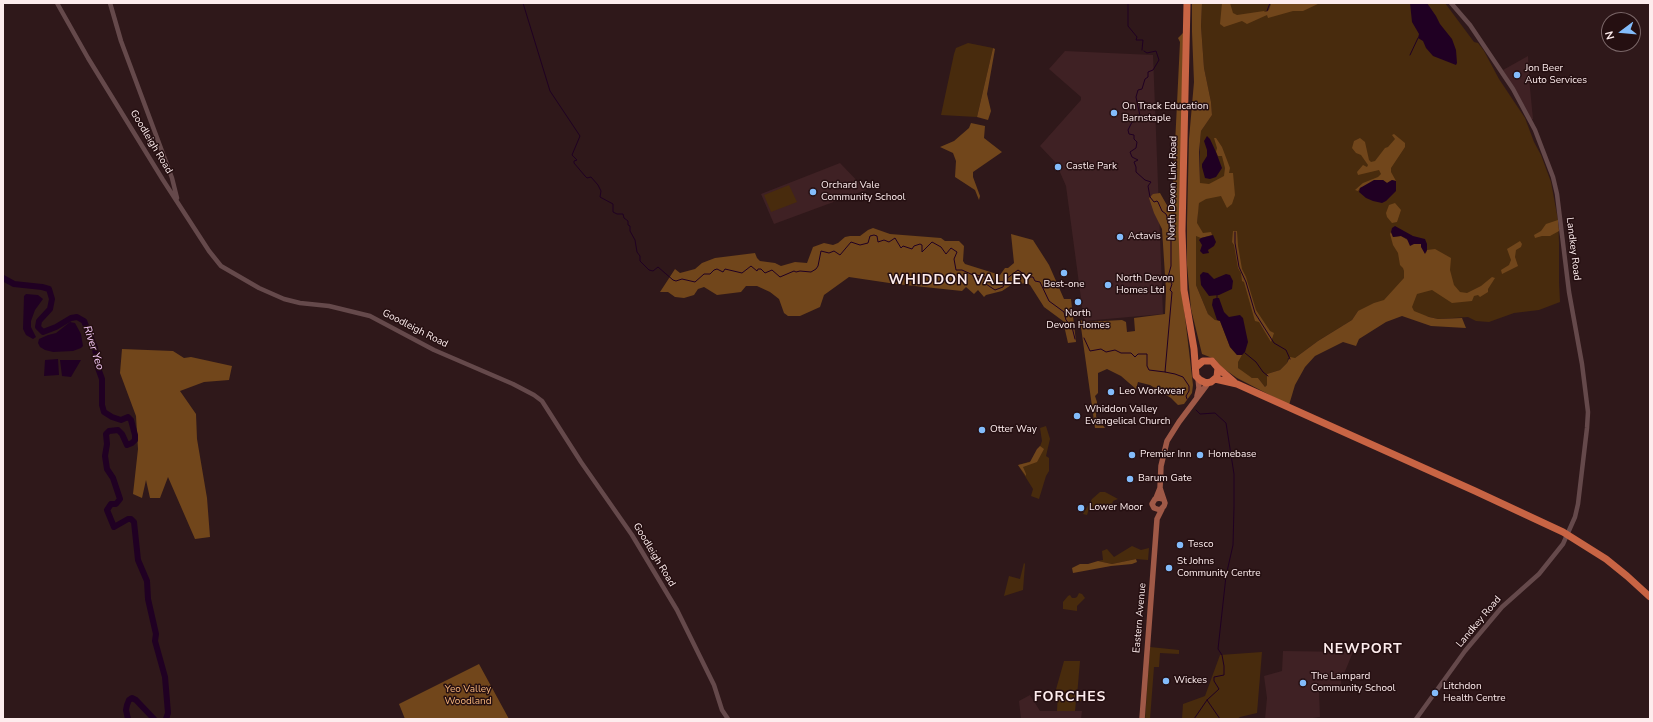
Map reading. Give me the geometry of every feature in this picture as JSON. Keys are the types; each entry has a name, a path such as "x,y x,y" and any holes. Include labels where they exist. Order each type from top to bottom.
{"highway":[{"name":"North Devon Link Road","path":"1187,3 1182,263 1184,290 1196,367"},
{"path":"1194,349 1201,358 1212,361 1237,384 1483,494 1563,532 1606,559 1650,597"},
{"path":"1206,360 1200,362 1196,367 1195,372 1198,378 1203,382 1212,381 1237,384"},
{"path":"1212,381 1218,374 1218,368"}],"main road":[{"path":"1193,406 1199,391 1198,378"},
{"path":"1160,488 1152,504 1159,509 1164,506 1160,488 1161,466 1167,441 1179,422 1212,381"},
{"path":"1156,498 1163,499"},
{"name":"Eastern Avenue","path":"1142,719 1159,509"}],"street":[{"name":"Goodleigh Road","path":"57,3 88,58 209,251 222,266 259,288 284,299 330,306 370,316 434,350 513,384 542,401 581,462 632,535 677,610 714,685 720,703 728,719"},
{"path":"110,3 121,41 172,178 179,203"},
{"name":"Landkey Road","path":"1416,719 1465,651 1502,607 1539,574 1564,544 1573,524 1581,488 1588,412 1582,364 1569,292 1557,194 1551,172 1535,130 1513,89 1470,25 1451,3"}],"shaded area":[{"path":"1202,3 1445,3 1474,42 1478,43 1484,51 1499,79 1525,118 1534,142 1541,155 1551,182 1558,220 1560,302 1539,310 1514,313 1489,322 1476,321 1468,317 1438,319 1421,315 1358,311 1352,320 1318,341 1295,358 1288,358 1287,363 1280,370 1267,374 1267,385 1265,387 1258,378 1252,378 1244,374 1238,368 1215,320 1208,314 1196,285 1196,236 1200,183 1200,141 1201,131 1212,115 1204,68 1201,26"},
{"path":"1410,3 1427,3 1440,24 1452,39 1456,50 1456,65 1433,56 1426,48 1423,41 1418,38 1419,34 1412,22"},
{"path":"968,43 993,48 977,117 941,115 956,48"},
{"path":"1065,51 1153,55 1163,314 1084,321 1066,186 1056,163 1040,146 1081,100 1081,97 1049,69"},
{"path":"1528,56 1533,119 1531,120 1503,70"},
{"path":"1207,136 1210,139 1222,168 1216,177 1210,179 1205,178 1202,167 1202,164 1207,156 1204,141"},
{"name":"Orchard Vale Community School","path":"840,163 866,190 774,224 761,194"},
{"path":"1374,180 1383,180 1387,183 1392,180 1396,181 1396,191 1382,203 1366,198 1359,192 1360,188"},
{"path":"789,185 797,202 771,212 764,195"},
{"path":"1395,226 1413,236 1425,239 1427,250 1425,254 1421,244 1414,244 1410,246 1407,239 1401,236 1393,237 1391,232 1392,228"},
{"path":"1213,235 1216,242 1214,246 1208,250 1209,253 1203,254 1200,251 1202,245 1199,240 1201,238"},
{"path":"1203,272 1208,273 1214,279 1226,274 1230,275 1233,281 1232,289 1219,295 1209,296 1201,285 1200,275"},
{"path":"26,294 38,295 43,299 35,310 31,321 31,327 36,337 33,339 26,335 23,329 24,296"},
{"path":"1219,298 1224,312 1229,317 1240,315 1243,318 1248,342 1245,352 1242,355 1237,355 1230,347 1220,321 1217,320 1212,305 1213,299"},
{"path":"70,322 75,323 81,334 83,346 81,348 73,351 53,352 40,347 38,343 39,339 56,333"},
{"path":"58,359 59,375 44,376 45,360"},
{"path":"60,360 81,360 71,377 62,376"},
{"path":"1046,426 1050,439 1046,456 1049,458 1049,471 1039,499 1031,496 1033,489 1018,465 1035,460 1042,441 1040,428"},
{"path":"1100,492 1105,492 1118,499 1113,501 1111,508 1105,510 1089,509 1087,515 1083,514 1092,499"},
{"path":"1132,546 1141,550 1149,548 1148,560 1136,559 1112,564 1098,561 1103,560 1102,551 1107,549 1114,557"},
{"path":"1024,563 1023,590 1004,596 1009,576 1020,579"},
{"path":"1079,593 1085,598 1077,606 1077,611 1063,609 1063,602 1068,596 1070,595 1072,598 1075,598"},
{"path":"1150,647 1179,650 1179,654 1160,653 1159,667 1154,667 1150,719 1145,719"},
{"name":"The Lampard Community School","path":"1283,651 1353,652 1341,681 1341,687 1319,690 1320,717 1306,719 1265,719 1267,698 1264,676 1282,671"},
{"path":"1262,652 1257,713 1237,719 1182,719 1183,704 1205,696 1220,655"},
{"path":"1064,661 1080,661 1077,696 1081,697 1081,701 1076,701 1075,711 1057,711 1058,693 1055,693"},
{"path":"1030,695 1040,711 1082,711 1081,719 1021,719 1019,701"}],"green space":[{"path":"1192,3 1202,3 1201,26 1204,68 1212,115 1201,131 1199,152 1200,183 1209,184 1224,176 1225,168 1222,156 1218,156 1216,152 1217,148 1214,138 1216,138 1222,147 1230,168 1229,173 1233,173 1235,195 1232,204 1227,208 1221,196 1206,199 1199,203 1197,223 1203,233 1211,232 1212,235 1201,238 1196,236 1196,285 1208,314 1215,320 1220,321 1230,347 1237,355 1242,355 1238,362 1238,368 1252,378 1258,378 1265,387 1267,385 1267,374 1280,370 1287,363 1290,357 1295,358 1318,341 1352,320 1358,311 1384,300 1404,278 1404,271 1400,265 1398,253 1393,245 1390,234 1391,232 1393,237 1401,236 1414,244 1422,244 1426,253 1427,250 1435,249 1451,258 1450,270 1454,285 1460,292 1467,293 1481,286 1492,277 1495,278 1488,289 1488,292 1480,297 1478,295 1474,296 1472,301 1452,303 1432,290 1417,294 1412,307 1414,311 1438,319 1462,318 1466,328 1431,326 1402,316 1386,322 1359,339 1356,346 1343,342 1315,356 1305,367 1295,385 1289,405 1237,378 1220,366 1215,359 1202,354 1191,309 1187,265 1189,139 1194,82"},
{"path":"1222,3 1230,3 1233,13 1237,15 1265,12 1269,10 1271,4 1320,3 1303,11 1293,11 1268,18 1267,15 1247,24 1242,21 1224,27 1220,24"},
{"path":"1183,33 1181,283 1193,385 1192,393 1184,404 1178,405 1171,398 1150,385 1138,382 1136,389 1121,376 1107,369 1098,373 1098,393 1095,396 1097,402 1096,416 1098,423 1102,424 1105,428 1095,428 1080,320 1086,322 1122,320 1126,322 1127,332 1135,331 1134,318 1165,314 1166,291 1162,229 1149,198 1153,194 1160,193 1168,207 1172,206 1180,42 1178,38"},
{"path":"993,48 995,49 987,94 991,111 988,120 977,117"},
{"path":"971,123 985,126 984,138 1002,152 973,172 973,177 980,196 979,200 975,190 955,177 956,161 953,153 940,147 954,141 969,128"},
{"path":"1394,134 1405,143 1405,147 1391,168 1391,172 1396,181 1392,180 1387,183 1383,180 1360,188 1358,191 1355,190 1363,183 1378,177 1381,174 1379,170 1358,175 1357,172 1363,165 1367,167 1368,165 1361,155 1356,153 1352,148 1354,141 1360,138 1365,142 1369,160 1371,162 1375,161 1385,148 1388,147 1395,139 1392,135"},
{"path":"1395,203 1401,210 1397,222 1392,223 1387,217 1386,213 1389,205"},
{"path":"1558,220 1559,231 1550,236 1535,238 1534,235 1541,231 1546,224"},
{"path":"873,228 890,234 941,238 945,241 959,241 964,246 963,261 965,264 1000,275 1005,268 1008,268 1014,263 1011,234 1033,240 1049,265 1064,299 1071,299 1076,342 1068,343 1063,321 1044,307 1030,285 1027,283 1011,285 1002,291 986,295 984,297 978,290 974,294 966,287 962,291 849,277 824,295 820,307 800,316 788,316 784,313 779,299 770,292 757,286 746,286 741,292 717,295 704,287 698,289 694,295 684,298 675,297 668,292 660,292 675,269 680,273 695,269 702,263 715,258 755,253 760,261 775,263 781,266 795,262 807,263 813,247 824,243 833,245 845,237 860,236"},
{"path":"1233,231 1237,231 1242,269 1246,277 1256,310 1270,331 1274,333 1271,342 1259,322 1255,321 1244,282 1242,281 1241,273 1238,268 1234,245 1232,242"},
{"path":"1520,241 1522,244 1521,247 1516,250 1515,257 1518,266 1502,274 1501,270 1509,265 1511,260 1507,249"},
{"path":"122,349 173,351 184,358 191,357 232,366 229,380 204,382 180,391 196,414 197,439 207,498 210,537 195,539 168,477 160,498 150,498 146,480 142,498 133,494 138,449 136,416 120,373"},
{"path":"1040,446 1044,449 1037,462 1023,467 1026,476 1018,465 1030,462"},
{"path":"1136,559 1137,562 1132,564 1073,573 1072,568 1080,564 1088,564 1098,561 1112,564"},
{"name":"Yeo Valley Woodland","path":"479,664 509,719 405,719 399,704"}],"waterway":[{"path":"523,3 550,91 580,136 572,155 577,160 574,161 574,163 587,178 591,177 598,185 601,191 600,197 613,204 613,212 623,214 624,218 628,221 630,231 635,240 637,252 640,256 640,261 649,270 653,271 658,267 676,281 682,279 695,282 704,274 710,274 717,269 723,272 725,269 742,273 751,266 757,271 758,269 761,269 765,273 772,270 780,277 794,271 811,272 818,266 821,251 829,253 834,251 840,255 851,242 860,245 868,243 870,236 874,235 877,236 878,242 884,240 889,242 895,238 901,248 903,246 912,249 914,246 920,244 922,245 922,252 932,242 941,247 946,254 951,248 957,252 954,259 956,270 962,270 973,275 987,278 986,284 995,290 1003,287 1006,279 1018,270 1028,277 1033,277 1035,281 1040,282 1049,301 1064,312 1066,320 1072,327 1075,339"},
{"path":"1128,3 1128,26 1137,37 1136,40 1143,40 1142,50"},
{"path":"1267,11 1270,3"},
{"path":"1410,55 1418,38"},
{"path":"1144,51 1147,53 1156,51 1159,60 1153,70 1148,72 1148,77 1145,79 1142,89 1138,90 1136,97 1140,116 1136,121 1132,122 1128,130 1129,134 1134,135 1134,139 1137,142 1136,148 1130,152 1132,157 1138,160 1134,162 1136,172 1145,180 1151,182 1148,186 1150,197 1154,202 1158,202 1162,211 1166,214 1171,227 1171,266 1168,277 1172,284 1170,290 1172,292 1165,372 1183,377 1189,386 1189,391 1186,396 1187,399"},
{"path":"1235,232 1235,243 1239,267 1246,282 1255,313 1274,343 1286,350 1290,359"},
{"name":"River Yeo","path":"3,278 14,284 49,289 52,299 50,309 39,321 38,327 43,332 56,327 71,318 77,317 84,321 95,348 98,368 102,379 102,405 104,412 121,420 128,417 131,420 135,435 135,440 132,443 127,445 122,434 118,430 109,431 106,434 107,444 105,456 107,469 113,478 120,499 116,504 111,504 107,510 114,527 128,519 131,519 134,522 138,560 147,581 148,599 156,634 155,641 165,677 168,713 166,719"},
{"path":"1084,338 1090,351 1101,349 1106,352 1115,350 1121,353 1131,353 1135,357 1138,354 1147,354 1147,366 1149,370 1165,372"},
{"path":"1245,353 1256,362 1268,376"},
{"path":"1194,719 1207,700 1219,689 1214,681 1214,677 1224,675 1222,655 1218,649 1226,576 1233,545 1234,507 1234,474 1226,423 1215,413 1200,414 1196,410"},
{"name":"River Yeo","path":"128,719 126,710 129,700 132,698 136,700 154,719"},
{"path":"1207,700 1220,719"}],"place":[{"name":"Jon Beer Auto Services","path":"1517,75"},
{"name":"On Track Education Barnstaple","path":"1114,113"},
{"name":"Castle Park","path":"1058,167"},
{"name":"Orchard Vale Community School","path":"813,192"},
{"name":"Actavis","path":"1120,237"},
{"name":"Best-one","path":"1064,273"},
{"name":"North Devon Homes Ltd","path":"1108,285"},
{"name":"North Devon Homes","path":"1078,302"},
{"name":"Leo Workwear","path":"1111,392"},
{"name":"Whiddon Valley Evangelical Church","path":"1077,416"},
{"name":"Otter Way","path":"982,430"},
{"name":"Premier Inn","path":"1132,455"},
{"name":"Homebase","path":"1200,455"},
{"name":"Barum Gate","path":"1130,479"},
{"name":"Lower Moor","path":"1081,508"},
{"name":"Tesco","path":"1180,545"},
{"name":"St Johns Community Centre","path":"1169,568"},
{"name":"Wickes","path":"1166,681"},
{"name":"The Lampard Community School","path":"1303,683"},
{"name":"Litchdon Health Centre","path":"1435,693"}],"district":[{"name":"WHIDDON VALLEY","path":"960,281"},
{"name":"NEWPORT","path":"1363,650"},
{"name":"FORCHES","path":"1070,698"}]}
